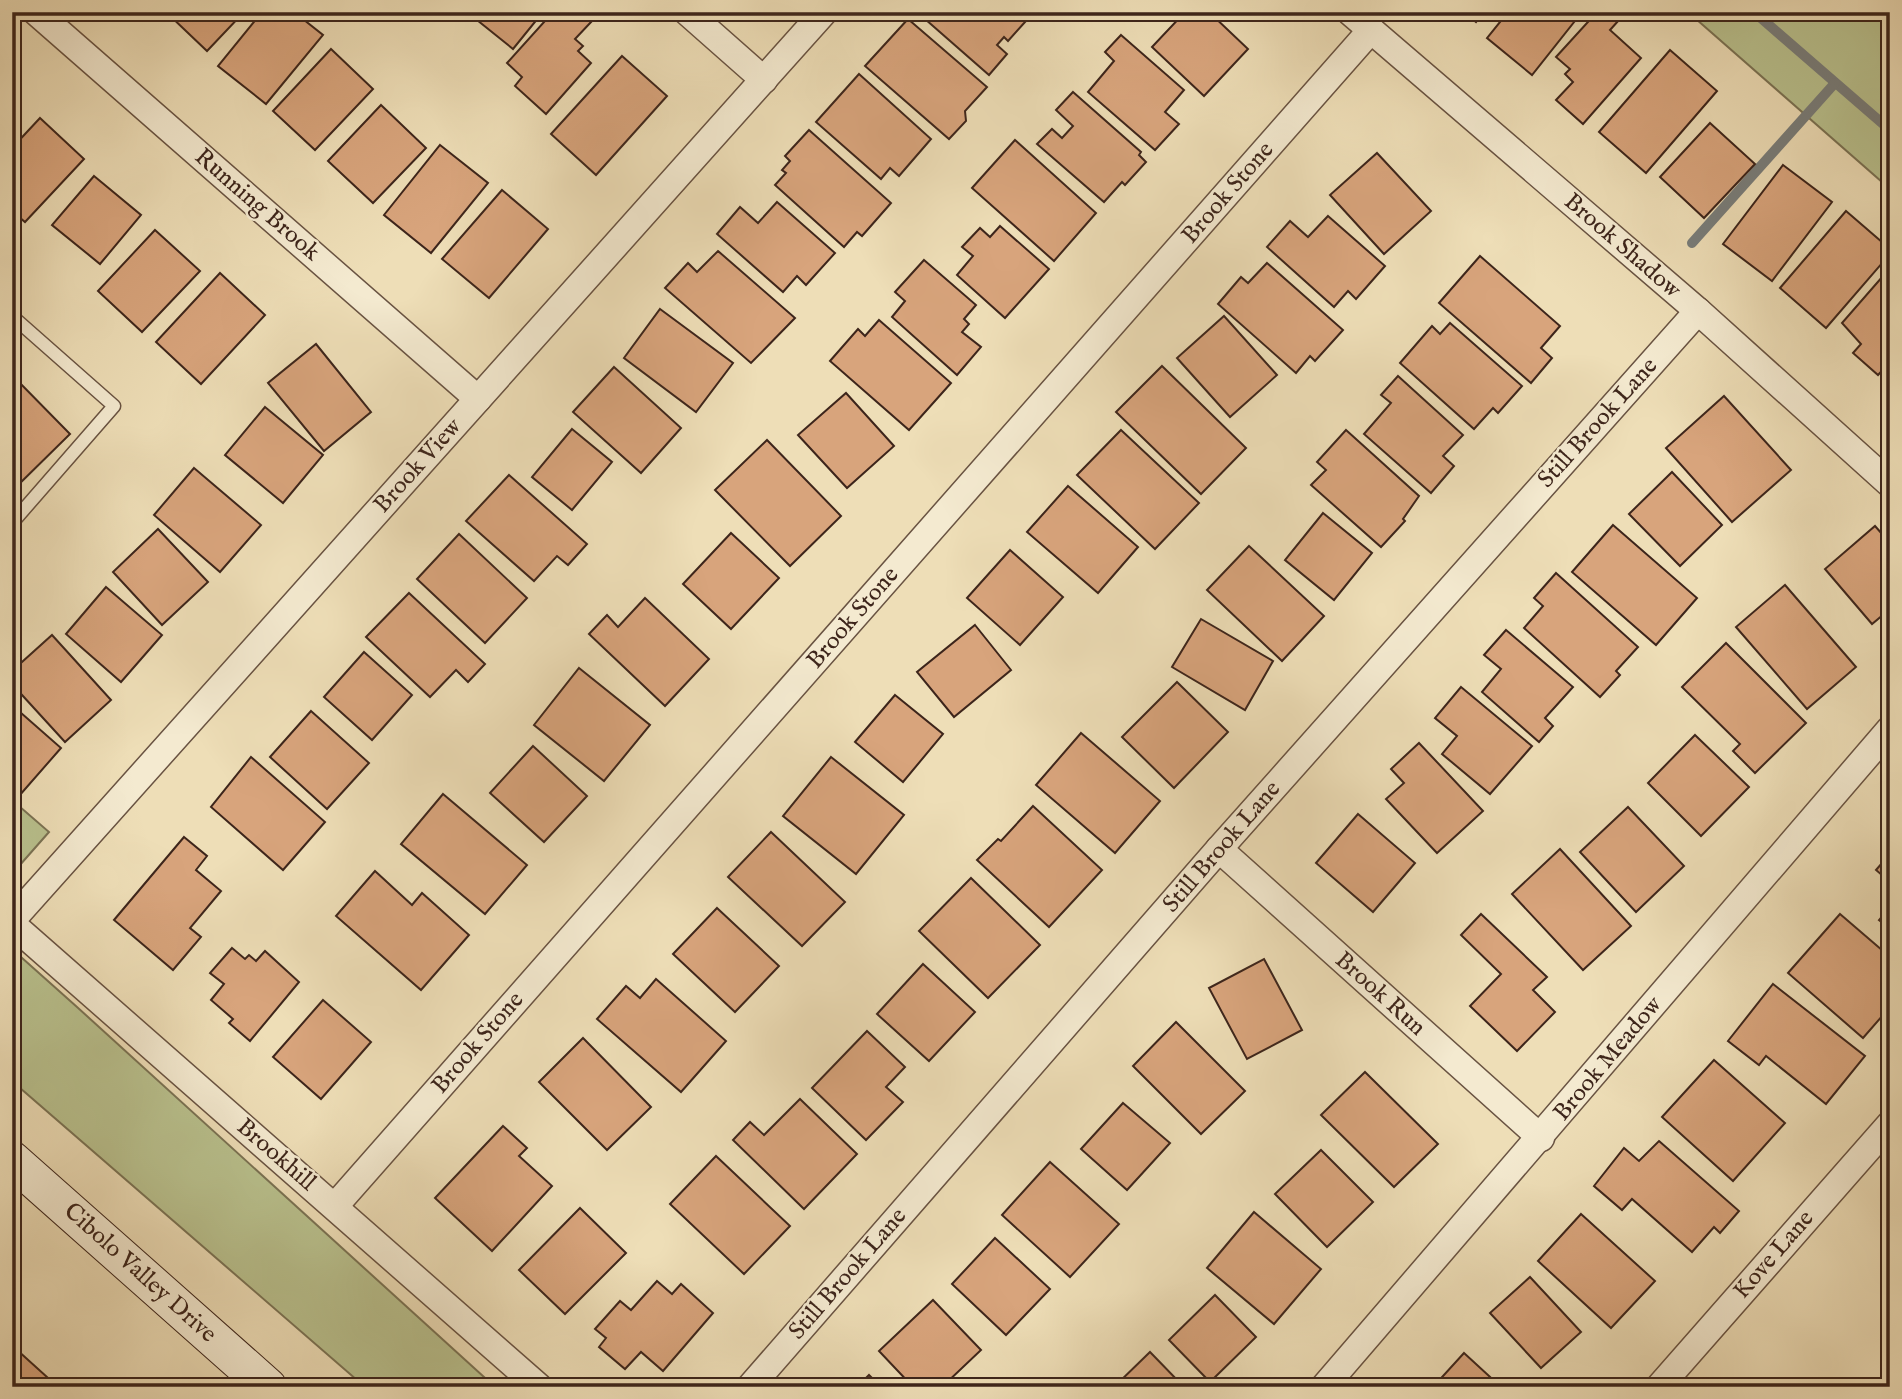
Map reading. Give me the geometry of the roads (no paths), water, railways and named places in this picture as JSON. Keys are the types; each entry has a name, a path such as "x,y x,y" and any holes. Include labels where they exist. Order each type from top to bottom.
{"main road":[{"name":"Cibolo Valley Drive","path":"12,1160 268,1387"}],"street":[{"name":"Running Brook","path":"36,12 478,399"},
{"path":"687,12 764,79"},
{"name":"Brook View","path":"12,922 824,12"},
{"name":"Brook Shadow","path":"1350,12 1698,311 1890,484"},
{"name":"Brook Stone","path":"335,1206 1371,30"},
{"name":"Still Brook Lane","path":"750,1387 1219,849 1698,311"},
{"name":"Brook Meadow","path":"1324,1387 1541,1138 1890,729"},
{"name":"Brook Run","path":"1219,849 1541,1138"},
{"name":"Brookhill","path":"12,922 539,1387"},
{"name":"Kove Lane","path":"1659,1387 1890,1124"}],"lane":[{"path":"12,316 114,407 17,506 12,523"}],"waterway":[{"path":"1754,12 1890,130"},
{"path":"1692,243 1835,83"}]}
